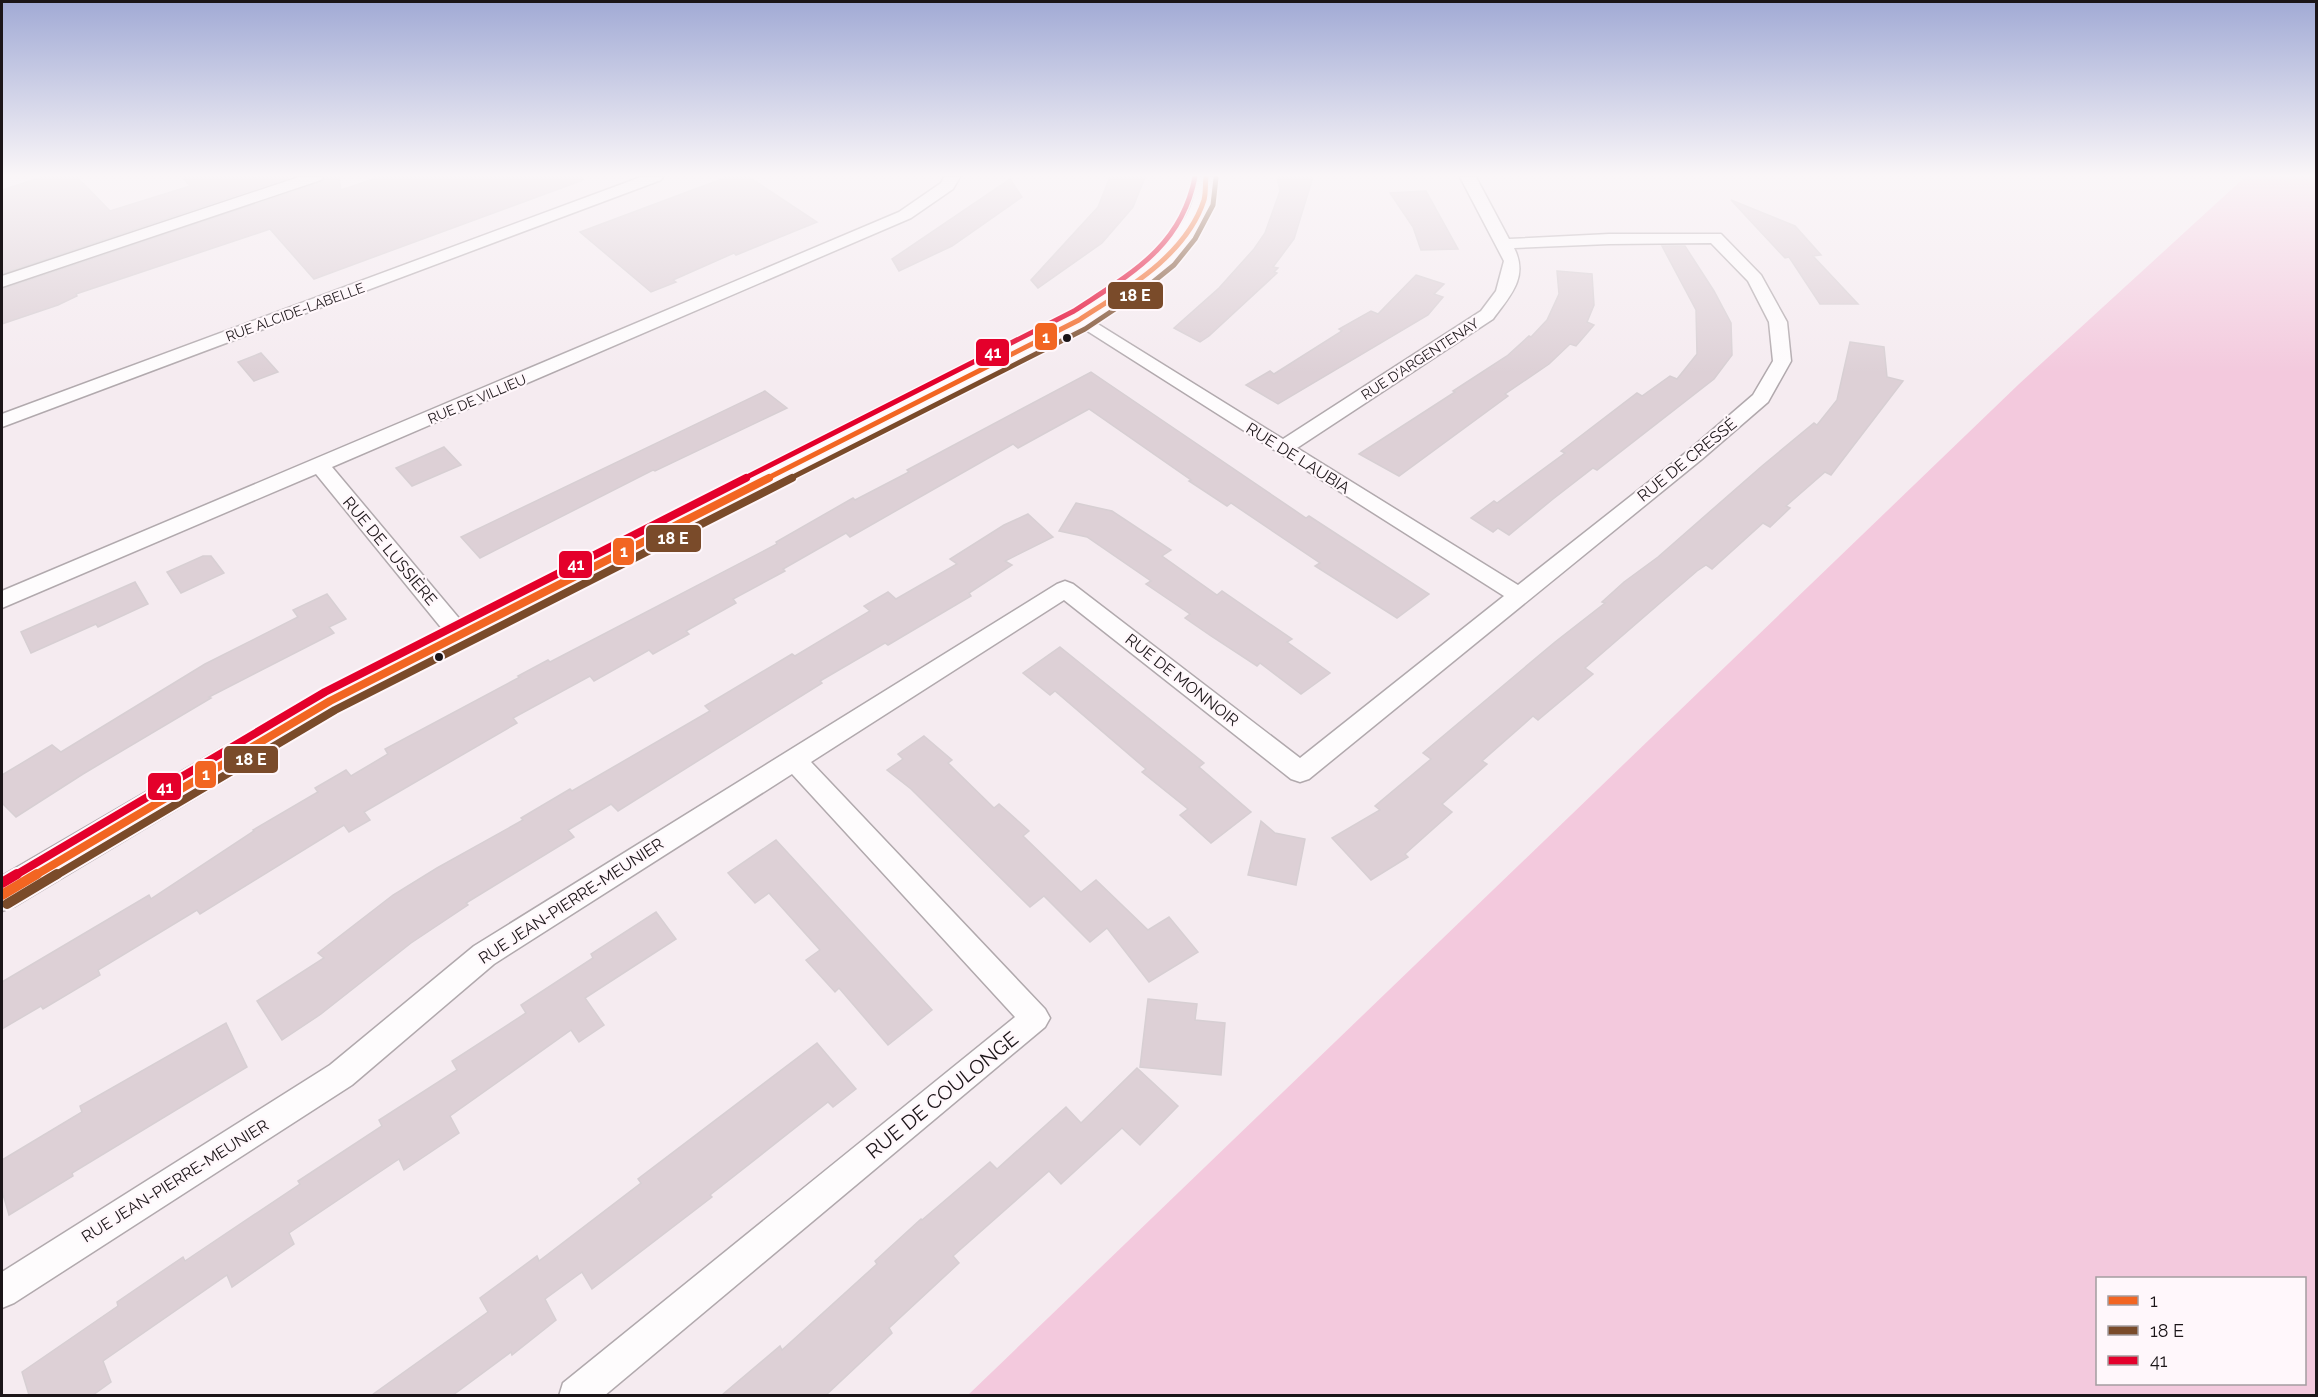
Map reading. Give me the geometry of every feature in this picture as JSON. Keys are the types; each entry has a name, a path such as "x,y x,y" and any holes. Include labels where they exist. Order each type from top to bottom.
{"street":[{"path":"2,282 121,242"},
{"name":"RUE ALCIDE-LABELLE","path":"2,421 481,242"},
{"name":"RUE DE VILLIEU","path":"2,600 842,242"},
{"path":"2,895 330,701 1079,320 1136,282 1166,258 1179,242"},
{"name":"RUE DE CRESSÉ","path":"1503,244 1541,242"},
{"name":"RUE DE CRESSÉ","path":"1300,772 1695,455 1761,398 1782,361 1778,322 1755,279 1719,242"},
{"name":"RUE D'ARGENTENAY","path":"1283,448 1487,315 1504,292 1510,276 1512,261 1503,244"},
{"name":"RUE DE LAUBIA","path":"1079,320 1518,595"},
{"name":"RUE DE LUSSIÈRE","path":"320,466 460,635"},
{"name":"RUE JEAN-PIERRE-MEUNIER","path":"2,1292 342,1075 484,955 1065,589"},
{"name":"RUE DE MONNOIR","path":"1065,589 1300,772"},
{"name":"RUE DE COULONGE","path":"576,1395 1035,1018 794,760"}],"shaded area":[{"path":"2174,242 2316,242 2316,1395 968,1395 2019,384"}],"building":[{"path":"2,242 97,242 2,274"},
{"path":"142,242 231,242 76,294 77,296 58,305 2,324 2,289"},
{"path":"282,242 414,242 314,279"},
{"path":"592,242 767,242 736,255 734,253 651,292"},
{"path":"917,242 957,242 899,271 892,259"},
{"path":"1066,242 1103,242 1038,288 1031,280"},
{"path":"1259,242 1292,242 1273,267 1278,268 1274,272 1277,273 1209,336 1200,342 1174,328 1219,288"},
{"path":"1418,242 1454,242 1458,249 1421,250"},
{"path":"1770,242 1810,242 1821,255 1813,256 1858,304 1820,304 1789,257 1785,258"},
{"path":"1662,246 1685,246 1714,291 1731,323 1732,355 1714,379 1597,470 1593,468 1509,535 1498,528 1493,532 1471,518 1494,501 1497,503 1565,453 1561,451 1637,393 1642,396 1670,376 1677,379 1697,354 1696,310"},
{"path":"1557,271 1592,274 1594,305 1587,322 1594,325 1576,346 1570,344 1549,364 1505,394 1508,396 1399,476 1359,454 1455,392 1453,391 1507,356 1529,336 1531,337 1547,320 1559,294"},
{"path":"1416,275 1444,284 1434,294 1443,297 1428,315 1278,404 1246,385 1270,371 1274,374 1342,331 1339,329 1371,311 1378,314"},
{"path":"1850,342 1884,347 1887,377 1903,381 1831,475 1825,472 1786,506 1790,508 1770,527 1763,523 1712,569 1706,565 1697,571 1585,668 1593,674 1538,720 1533,716 1482,761 1487,764 1442,804 1452,812 1405,854 1408,857 1371,880 1332,838 1380,810 1375,806 1431,759 1423,753 1605,603 1602,602 1624,582 1658,557 1762,466 1814,423 1817,425 1837,400"},
{"path":"261,353 278,372 254,381 238,362"},
{"path":"1091,372 1306,518 1309,516 1429,594 1397,618 1315,566 1320,563 1231,503 1227,506 1189,481 1191,480 1089,409 1018,448 1013,444 850,537 846,533 783,569 785,571 733,599 736,603 686,631 689,634 653,654 649,650 594,681 590,676 513,718 517,723 364,812 370,820 349,832 344,825 200,914 197,910 98,970 100,975 43,1009 41,1006 2,1029 2,982 149,895 151,899 253,830 318,792 315,788 346,770 351,776 388,754 385,749 520,677 518,676 548,660 550,662 777,544 776,542 853,498 855,500 909,472 907,470"},
{"path":"765,391 787,408 653,470 480,558 461,537"},
{"path":"444,447 461,465 412,486 396,468"},
{"path":"1076,503 1112,511 1171,550 1162,556 1217,595 1222,591 1292,639 1287,642 1330,673 1301,694 1260,663 1257,666 1211,636 1185,618 1190,614 1146,584 1151,581 1087,537 1059,531"},
{"path":"1028,514 1053,537 1005,561 1012,565 969,593 971,596 888,645 885,643 820,681 822,683 618,811 611,804 568,830 574,837 466,903 468,905 411,943 321,1014 282,1040 257,1001 324,958 318,953 393,895 523,820 521,818 570,789 572,791 710,711 705,706 870,611 864,606 888,592 896,599 957,564 950,559 1004,525"},
{"path":"203,556 211,556 224,573 181,593 167,572"},
{"path":"135,582 148,604 98,627 96,624 31,653 21,632"},
{"path":"327,594 346,619 329,627 334,633 209,697 211,698 83,774 16,817 2,803 2,775 52,745 61,752 205,664 298,617 293,610"},
{"path":"1060,647 1204,763 1199,767 1251,812 1211,843 1180,815 1188,809 1142,772 1146,769 1055,691 1050,695 1023,673"},
{"path":"924,736 952,760 948,763 994,808 999,804 1029,831 1023,836 1081,892 1096,880 1148,930 1169,917 1198,952 1149,982 1107,928 1090,942 1044,896 1030,907 911,789 887,770 903,759 898,754"},
{"path":"1261,821 1275,833 1305,839 1296,885 1248,875"},
{"path":"776,840 932,1010 888,1045 839,988 835,992 806,960 820,950 769,893 755,903 728,873"},
{"path":"656,912 676,939 585,998 604,1025 579,1042 571,1030 450,1116 459,1133 404,1170 399,1159 289,1233 294,1244 232,1287 227,1275 103,1361 111,1382 93,1395 29,1395 22,1372 118,1306 117,1302 183,1257 185,1261 300,1184 298,1181 382,1126 379,1120 457,1070 452,1061 526,1013 521,1005 593,958 591,954"},
{"path":"1148,999 1197,1004 1195,1020 1225,1023 1221,1075 1140,1067"},
{"path":"226,1023 247,1067 72,1173 73,1176 9,1215 2,1191 2,1160 82,1112 80,1106"},
{"path":"817,1043 856,1089 833,1107 828,1102 710,1195 712,1197 592,1289 582,1272 545,1299 556,1320 512,1355 511,1352 453,1395 372,1395 488,1312 480,1298 537,1256 539,1261 641,1183 638,1179"},
{"path":"1137,1068 1178,1106 1140,1145 1122,1128 1061,1184 1049,1171 953,1256 959,1263 889,1328 892,1333 826,1395 722,1395 780,1346 782,1350 877,1264 875,1261 921,1219 990,1162 997,1169 1066,1107 1081,1123"}],"transit line":[{"name":"41","path":"2,883 325,692 1074,311 1132,272 1165,242"},
{"name":"1","path":"2,895 330,701 1079,320 1134,283 1179,242"},
{"path":"7,904 335,710 1085,329 1142,291 1174,265 1192,242"}]}
